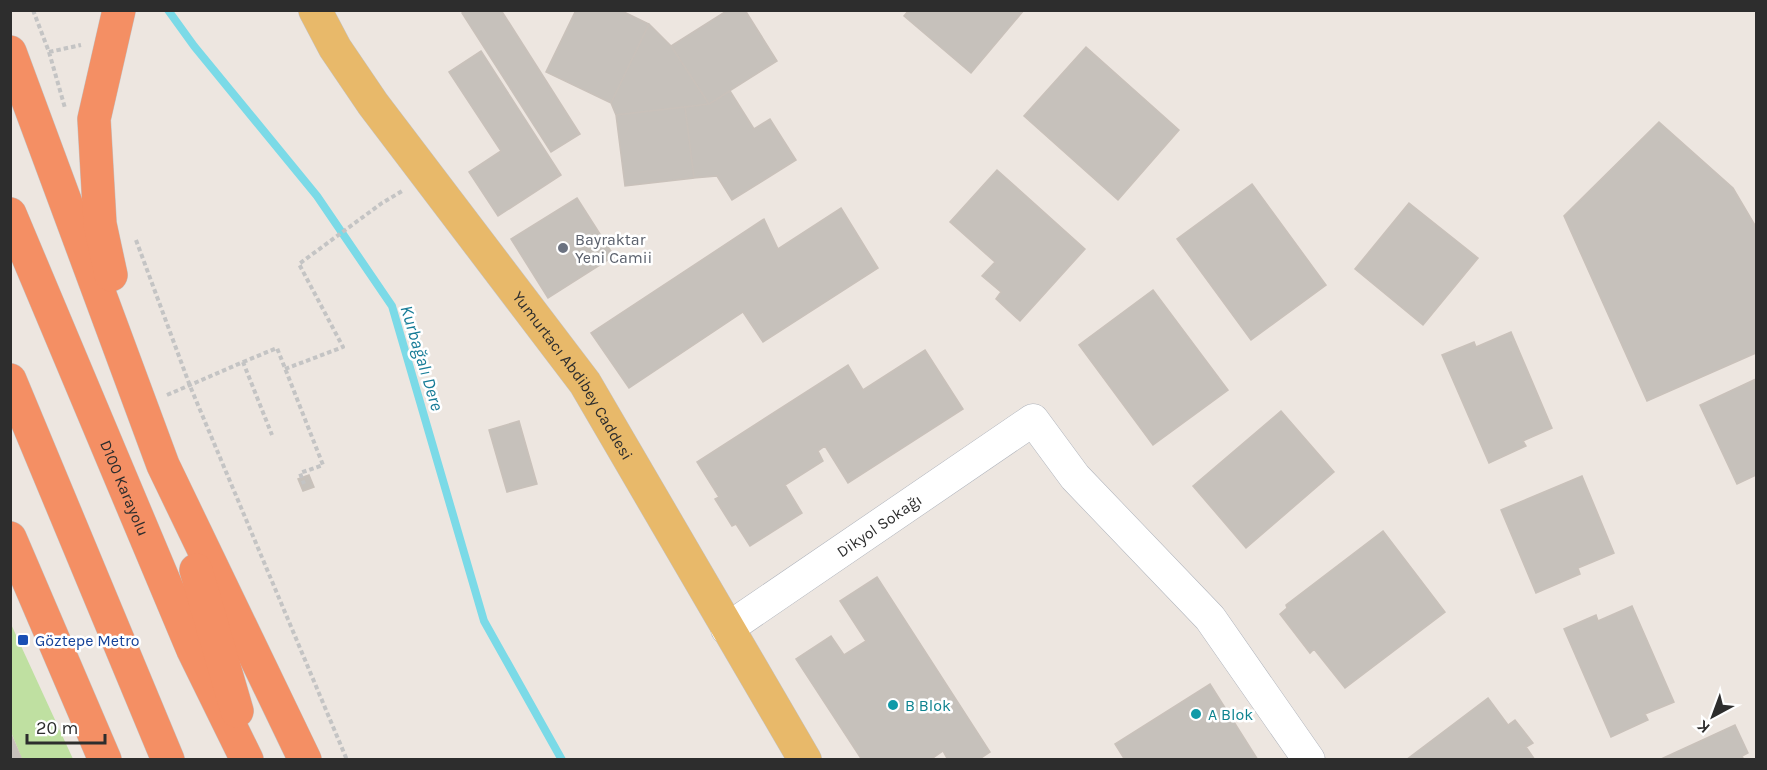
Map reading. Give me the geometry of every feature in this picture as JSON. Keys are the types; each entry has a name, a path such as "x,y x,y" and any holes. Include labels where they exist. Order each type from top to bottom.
{"highway":[{"path":"107,28 94,119 100,224 141,406"},
{"path":"10,52 163,465 231,680 248,759"},
{"name":"D100 Karayolu","path":"10,214 193,651 248,759"},
{"path":"10,380 168,759"},
{"path":"163,465 305,759"},
{"path":"10,514 36,595"},
{"path":"10,538 105,759"}],"main road":[{"name":"Yumurtacı Abdibey Caddesi","path":"315,10 335,48 373,104 585,383 805,759"}],"street":[{"name":"Dikyol Sokağı","path":"727,629 1033,420 1075,477 1210,618 1309,759"}],"path":[{"path":"33,10 49,52 67,116"},
{"path":"49,52 107,28"},
{"path":"285,369 343,347 300,264 382,203"},
{"path":"132,229 190,386 347,759"},
{"path":"141,406 277,348 323,465 300,473 304,484"},
{"path":"243,362 272,435"}],"green space":[{"path":"10,622 73,759 22,759 11,732"}],"building":[{"path":"467,10 501,10 580,134 551,152 462,13"},
{"path":"576,10 620,10 649,24 611,103 546,72"},
{"path":"728,10 745,10 777,61 709,104 671,46"},
{"path":"909,10 1024,10 971,73 904,16"},
{"path":"649,24 671,46 709,104 616,115 611,103"},
{"path":"1086,47 1179,130 1118,200 1024,116"},
{"path":"481,51 561,175 498,216 469,172 501,151 449,72"},
{"path":"730,91 754,129 770,119 796,160 732,200 717,176 694,178 685,107 709,104"},
{"path":"685,107 694,178 625,186 616,115"},
{"path":"1659,122 1733,188 1756,227 1756,353 1647,401 1564,216"},
{"path":"997,170 1085,249 1020,321 996,299 1001,292 982,276 995,262 950,222"},
{"path":"1252,184 1326,285 1251,340 1177,239"},
{"name":"Bayraktar Yeni Camii","path":"577,198 614,256 548,298 511,239"},
{"path":"1409,203 1478,258 1423,325 1355,269"},
{"path":"841,208 878,268 763,342 743,312 629,388 591,333 764,219 778,249"},
{"path":"1153,290 1228,390 1153,445 1079,345"},
{"path":"1511,332 1552,428 1523,441 1526,446 1489,463 1442,355 1474,342 1476,347"},
{"path":"925,350 963,409 848,483 825,446 818,451 823,461 785,485 802,513 750,546 736,524 732,526 715,499 719,497 697,462 848,365 863,390"},
{"path":"1756,379 1756,475 1737,484 1700,405"},
{"path":"1281,411 1334,472 1246,548 1193,486"},
{"path":"519,421 537,484 507,492 489,430"},
{"path":"309,475 314,487 303,491 298,479"},
{"path":"1582,476 1614,553 1578,568 1580,574 1536,593 1501,510"},
{"path":"1383,531 1445,612 1345,688 1314,649 1310,653 1280,614 1287,608 1286,605"},
{"name":"B Blok","path":"877,577 990,752 978,760 948,760 943,751 930,760 862,760 796,659 831,636 844,655 866,641 840,601"},
{"path":"1632,606 1674,702 1645,714 1648,720 1611,737 1564,629 1596,615 1598,621"},
{"name":"A Blok","path":"1210,684 1258,760 1125,760 1115,744"},
{"path":"1488,698 1508,725 1515,720 1533,743 1526,747 1535,760 1406,760"},
{"path":"1735,725 1748,753 1742,756 1744,760 1659,760"},
{"path":"10,732 22,760 10,760"}],"waterway":[{"name":"Kurbağalı Dere","path":"168,10 194,46 317,196 392,306 484,621 562,760"}],"place":[{"name":"Bayraktar Yeni Camii","path":"563,248"},
{"name":"Göztepe Metro","path":"23,640"},
{"name":"B Blok","path":"893,705"},
{"name":"A Blok","path":"1196,714"}]}
